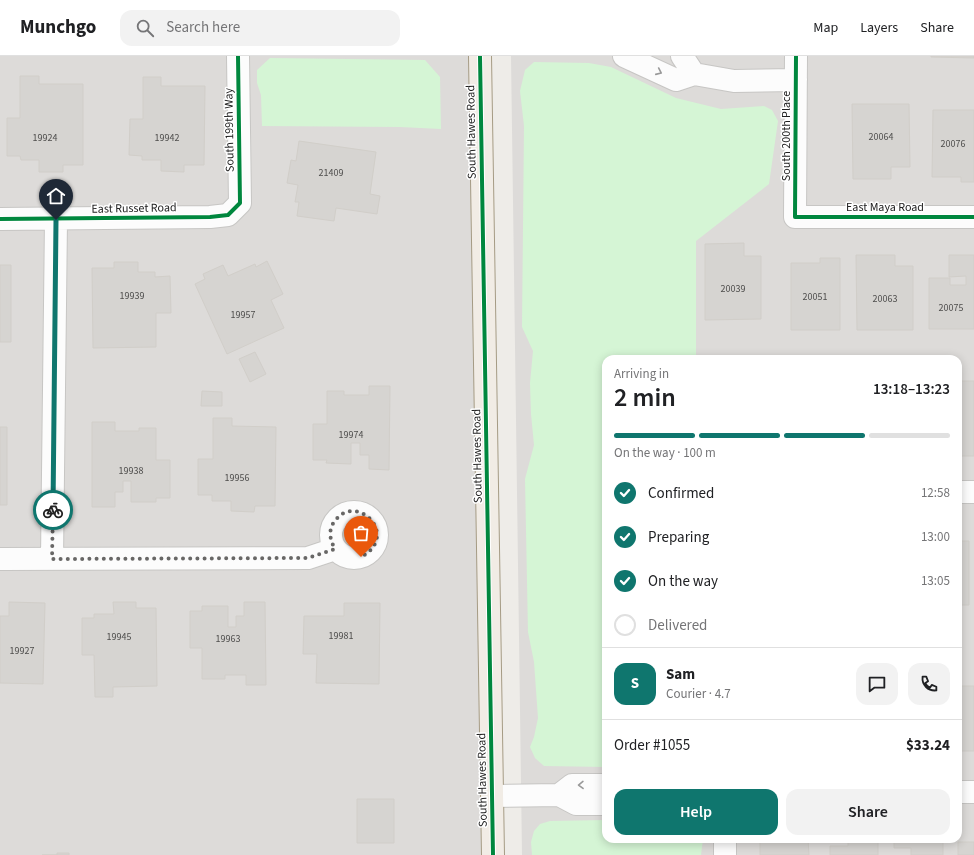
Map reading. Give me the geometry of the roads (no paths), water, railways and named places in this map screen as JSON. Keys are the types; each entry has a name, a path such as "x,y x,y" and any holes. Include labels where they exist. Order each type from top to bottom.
{"main road":[{"name":"South Hawes Road","path":"480,56 493,855"}],"street":[{"name":"South 199th Way","path":"238,56 240,203"},
{"path":"624,56 676,80 688,65 734,81 796,80"},
{"name":"South 200th Place","path":"795,216 796,56"},
{"name":"East Russet Road","path":"0,219 56,220 210,217 228,215 240,203"},
{"name":"East Maya Road","path":"795,216 974,217"},
{"path":"52,559 56,220"},
{"path":"962,492 974,492"},
{"path":"0,559 308,558 335,549"},
{"path":"559,795 572,785 602,784"},
{"path":"962,792 974,792"},
{"path":"493,796 559,795 576,804 602,804"},
{"path":"725,843 725,855"}]}
